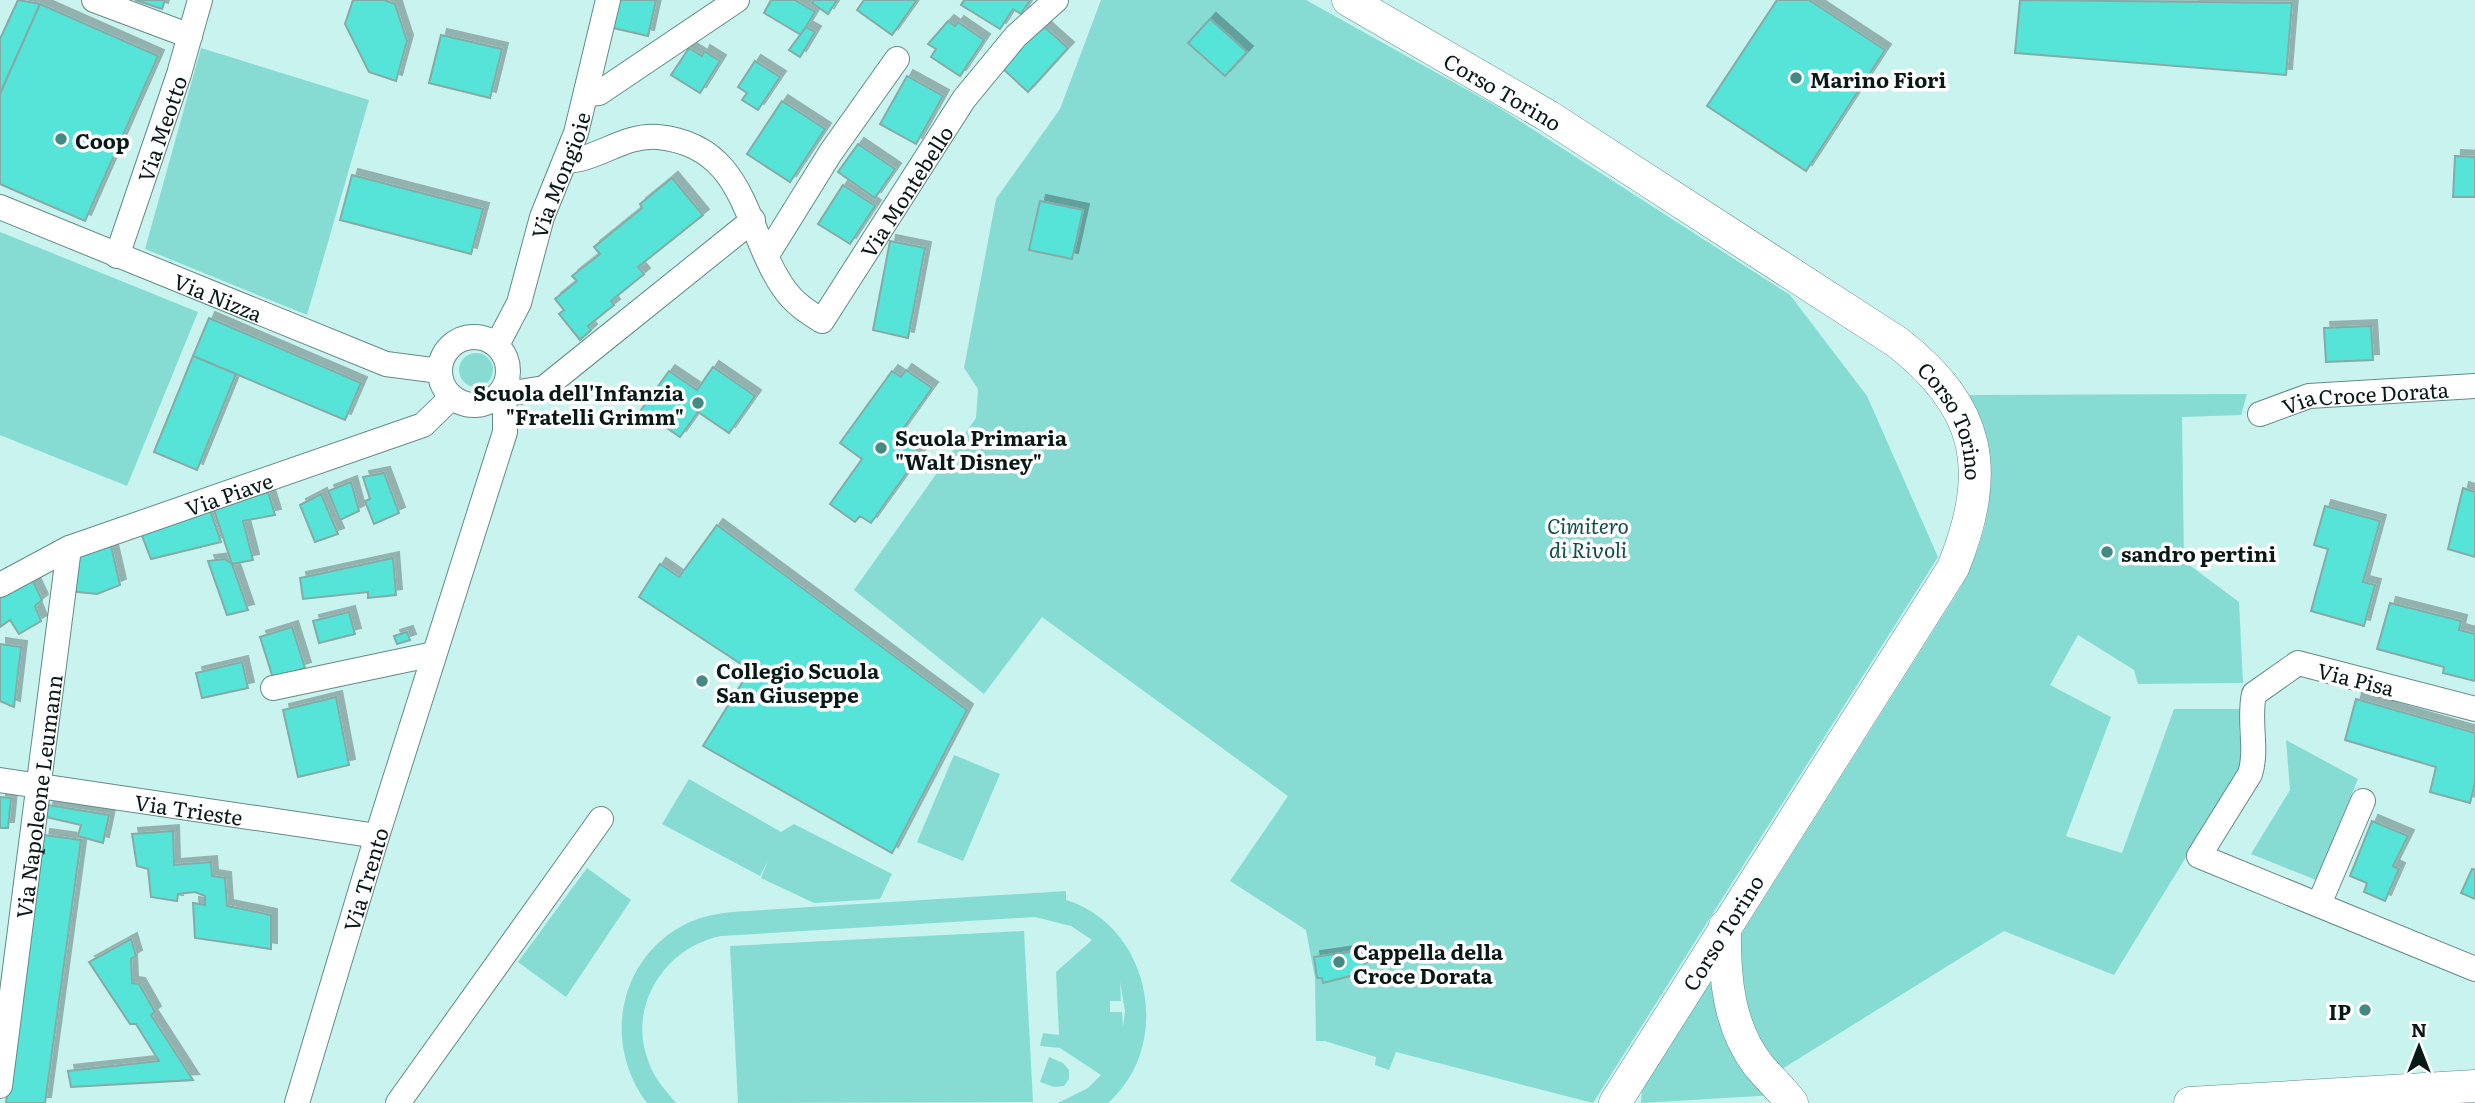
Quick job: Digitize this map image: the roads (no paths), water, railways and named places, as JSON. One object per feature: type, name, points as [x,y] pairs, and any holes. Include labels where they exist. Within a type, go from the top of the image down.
[{"type":"main road","name":"Corso Torino","points":[[1348,0],[1548,116],[1897,342],[1939,379],[1955,402],[1970,435],[1974,498],[1969,526],[1953,568],[1615,1103]]},
{"type":"main road","points":[[1725,926],[1724,959],[1734,1017],[1758,1065],[1792,1103]]},
{"type":"main road","points":[[2190,1103],[2475,1086]]},
{"type":"street","points":[[94,0],[190,36]]},
{"type":"street","name":"Via Meotto","points":[[117,256],[200,0]]},
{"type":"street","name":"Via Mongioie","points":[[497,345],[519,303],[542,217],[588,94],[608,0]]},
{"type":"street","points":[[588,94],[599,93],[737,0]]},
{"type":"street","name":"Via Montebello","points":[[565,161],[580,160],[613,145],[635,139],[657,137],[680,142],[701,151],[716,162],[736,187],[753,220],[766,255],[786,291],[800,307],[822,321],[964,99],[1016,36],[1056,0]]},
{"type":"street","points":[[766,255],[831,152],[897,59]]},
{"type":"street","name":"Via Nizza","points":[[0,207],[386,364],[440,371]]},
{"type":"street","points":[[501,392],[509,371],[508,361],[497,345],[476,337],[465,338],[447,351],[440,371],[445,389],[461,402],[480,405],[501,392],[544,388],[753,220]]},
{"type":"street","name":"Via Croce Dorata","points":[[2260,414],[2309,396],[2475,386]]},
{"type":"street","name":"Via Trento","points":[[297,1103],[377,836],[505,432],[505,408],[501,392]]},
{"type":"street","name":"Via Piave","points":[[0,585],[69,548],[423,425],[452,397]]},
{"type":"street","name":"Via Napoleone Leumann","points":[[0,1086],[69,548]]},
{"type":"street","points":[[273,688],[434,654]]},
{"type":"street","name":"Via Pisa","points":[[2319,904],[2199,856],[2250,774],[2253,764],[2250,725],[2254,694],[2298,663],[2475,709]]},
{"type":"street","name":"Via Trieste","points":[[0,780],[377,836]]},
{"type":"street","points":[[2363,801],[2319,904],[2475,969]]},
{"type":"street","points":[[398,1103],[601,819]]},
{"type":"place","name":"Marino Fiori","points":[[1796,78]]},
{"type":"place","name":"Coop","points":[[61,139]]},
{"type":"place","name":"Scuola dell'Infanzia \"Fratelli Grimm\"","points":[[698,403]]},
{"type":"place","name":"Scuola Primaria \"Walt Disney\"","points":[[881,448]]},
{"type":"place","name":"sandro pertini","points":[[2107,552]]},
{"type":"place","name":"Collegio Scuola San Giuseppe","points":[[702,681]]},
{"type":"place","name":"Cappella della Croce Dorata","points":[[1339,962]]},
{"type":"place","name":"IP","points":[[2365,1010]]},
{"type":"park label","name":"Cimitero di Rivoli","points":[[1588,536]]}]
